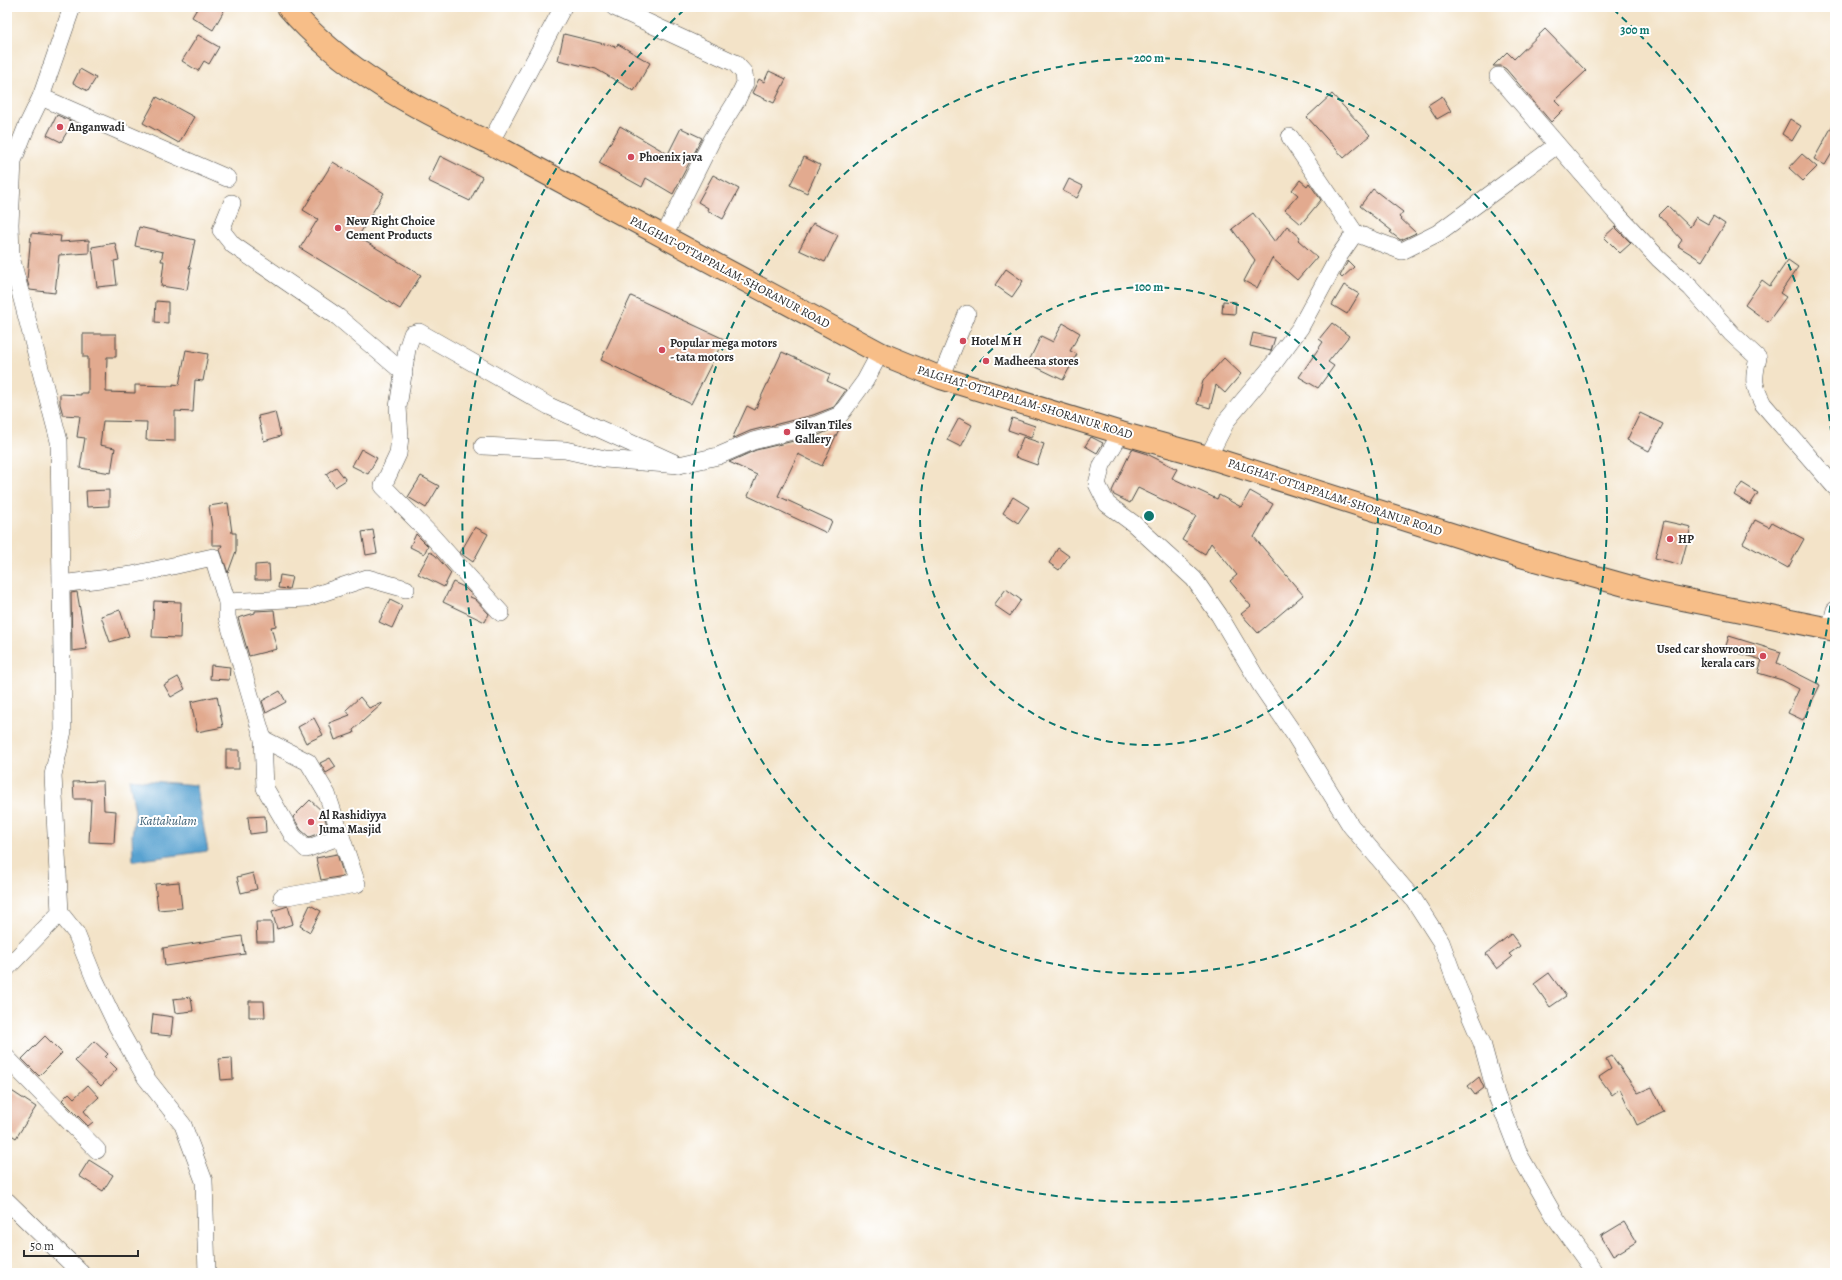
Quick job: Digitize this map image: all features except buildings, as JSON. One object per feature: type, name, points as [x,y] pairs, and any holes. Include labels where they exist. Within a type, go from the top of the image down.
[{"type":"main road","name":"PALGHAT-OTTAPPALAM-SHORANUR ROAD","points":[[288,7],[334,52],[374,82],[434,117],[490,143],[880,353],[941,378],[1121,433],[1208,457],[1517,555],[1653,593],[1833,623]]},
{"type":"street","points":[[72,7],[41,97],[10,161],[10,257],[59,441],[63,731],[53,775],[60,913],[76,933],[108,1006],[146,1078],[183,1125],[204,1181],[207,1273]]},
{"type":"street","points":[[614,7],[735,63],[744,73],[745,83],[737,100],[712,140],[664,236]]},
{"type":"street","points":[[490,143],[560,12]]},
{"type":"street","points":[[1498,76],[1616,213],[1659,259],[1691,288],[1732,334],[1758,358],[1755,374],[1755,389],[1763,404],[1835,487]]},
{"type":"street","points":[[41,97],[227,178]]},
{"type":"street","points":[[1290,137],[1355,233],[1402,251],[1438,233],[1558,145]]},
{"type":"street","points":[[232,203],[221,230],[233,245],[338,317],[404,373]]},
{"type":"street","points":[[1208,457],[1227,420],[1268,371],[1300,328],[1339,256],[1355,233]]},
{"type":"street","points":[[941,378],[967,314]]},
{"type":"street","points":[[501,613],[383,486],[398,454],[400,437],[398,407],[407,349],[412,334],[419,332],[549,406],[679,465]]},
{"type":"street","points":[[483,446],[565,450],[605,459],[679,465],[718,456],[753,441],[816,426],[840,415],[865,381],[880,353]]},
{"type":"street","points":[[1121,433],[1102,465],[1097,484],[1107,504],[1134,524],[1194,579],[1219,615],[1260,684],[1294,734],[1351,826],[1414,900],[1441,942],[1458,988],[1482,1043],[1496,1094],[1520,1156],[1555,1217],[1595,1273]]},
{"type":"street","points":[[61,584],[132,575],[213,557],[227,602],[227,617],[263,738],[265,788],[293,836],[306,849],[341,836]]},
{"type":"street","points":[[227,602],[307,598],[367,578],[406,590]]},
{"type":"street","points":[[263,738],[308,762],[327,794],[357,884],[282,897]]},
{"type":"street","points":[[7,968],[60,913]]},
{"type":"street","points":[[7,1058],[97,1150]]},
{"type":"street","points":[[7,1201],[81,1273]]},
{"type":"water","name":"Kattakulam","points":[[129,779],[196,785],[208,851],[133,861],[132,835],[135,812]]},
{"type":"place","name":"Anganwadi","points":[[60,127]]},
{"type":"place","name":"Phoenix java","points":[[631,157]]},
{"type":"place","name":"New Right Choice Cement Products","points":[[338,228]]},
{"type":"place","name":"Hotel M H","points":[[963,341]]},
{"type":"place","name":"Popular mega motors - tata motors","points":[[662,350]]},
{"type":"place","name":"Madheena stores","points":[[986,361]]},
{"type":"place","name":"Silvan Tiles Gallery","points":[[787,432]]},
{"type":"place","name":"HP","points":[[1670,539]]},
{"type":"place","name":"Used car showroom kerala cars","points":[[1763,656]]},
{"type":"place","name":"Al Rashidiyya Juma Masjid","points":[[311,822]]}]
